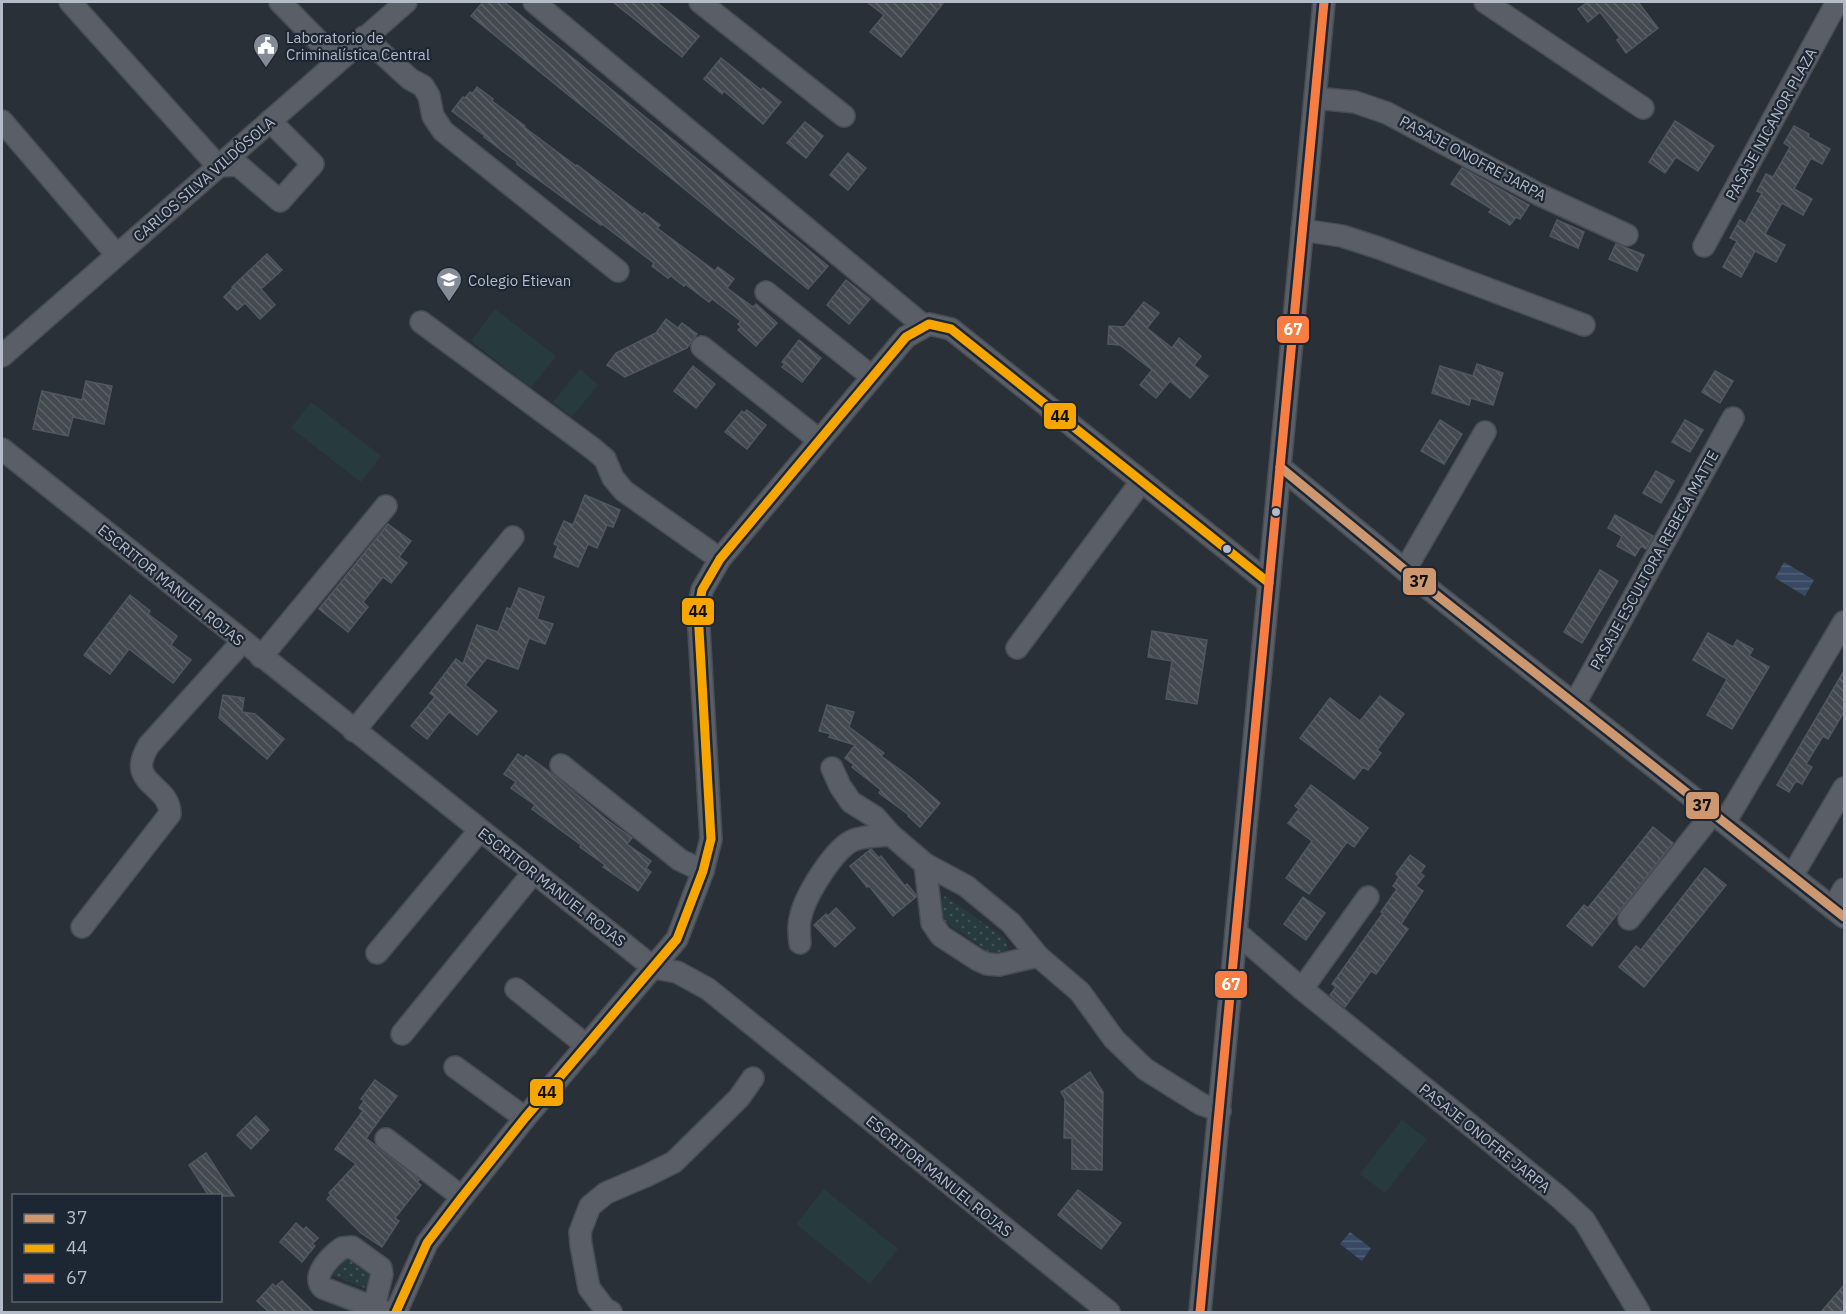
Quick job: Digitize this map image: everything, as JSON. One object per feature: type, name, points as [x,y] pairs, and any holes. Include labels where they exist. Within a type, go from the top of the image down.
[{"type":"street","points":[[70,2],[218,166],[238,165],[280,201],[313,164],[270,121]]},
{"type":"street","points":[[280,2],[338,61]]},
{"type":"street","points":[[534,2],[926,325]]},
{"type":"street","points":[[700,2],[844,116]]},
{"type":"street","points":[[1200,1312],[1324,2]]},
{"type":"street","points":[[1485,2],[1643,108]]},
{"type":"street","name":"PASAJE NICANOR PLAZA","points":[[1704,246],[1837,2]]},
{"type":"street","name":"CARLOS SILVA VILDÓSOLA","points":[[2,356],[338,61],[399,4]]},
{"type":"street","points":[[364,37],[410,79],[423,86],[429,96],[433,116],[443,131],[618,271]]},
{"type":"street","name":"PASAJE ONOFRE JARPA","points":[[1315,98],[1354,102],[1387,113],[1540,195],[1627,235]]},
{"type":"street","points":[[2,121],[117,255]]},
{"type":"street","points":[[1302,230],[1342,236],[1379,248],[1584,325]]},
{"type":"street","points":[[766,292],[871,376]]},
{"type":"street","points":[[421,322],[605,459],[613,478],[624,491],[720,559]]},
{"type":"street","points":[[396,1312],[427,1243],[525,1118],[677,939],[704,871],[712,828],[698,612],[702,590],[720,559],[906,337],[926,325],[939,325],[951,329],[1269,583]]},
{"type":"street","points":[[702,347],[819,440]]},
{"type":"street","name":"PASAJE ESCULTORA REBECA MATTE","points":[[1575,703],[1733,418]]},
{"type":"street","points":[[1405,570],[1485,432]]},
{"type":"street","name":"ESCRITOR MANUEL ROJAS","points":[[2,448],[242,642],[654,968],[677,972],[708,989],[1108,1312]]},
{"type":"street","points":[[1280,467],[1405,570],[1839,912],[1845,889]]},
{"type":"street","points":[[1017,648],[1141,482]]},
{"type":"street","points":[[261,657],[386,506]]},
{"type":"street","points":[[354,731],[513,537]]},
{"type":"street","points":[[1629,919],[1719,817],[1845,622]]},
{"type":"street","points":[[81,927],[170,814],[167,798],[146,780],[141,766],[142,756],[149,745],[242,642]]},
{"type":"street","points":[[561,765],[680,860],[704,871]]},
{"type":"street","points":[[832,768],[851,802],[875,817],[891,835],[925,864],[966,886],[1011,923],[1038,956],[1080,992],[1114,1039],[1145,1070],[1201,1104],[1220,1111]]},
{"type":"street","points":[[1792,876],[1845,788]]},
{"type":"street","points":[[851,802],[853,840]]},
{"type":"street","points":[[377,953],[480,830]]},
{"type":"street","points":[[800,942],[798,930],[807,899],[833,857],[853,840],[891,835]]},
{"type":"street","points":[[925,864],[932,923],[941,936],[987,964],[999,965],[1038,956]]},
{"type":"street","points":[[402,1034],[533,873]]},
{"type":"street","points":[[1302,989],[1368,897]]},
{"type":"street","name":"PASAJE ONOFRE JARPA","points":[[1236,932],[1302,989],[1550,1190],[1584,1221],[1639,1312]]},
{"type":"street","points":[[516,989],[588,1046]]},
{"type":"street","points":[[455,1067],[525,1118]]},
{"type":"street","points":[[611,1312],[605,1309],[589,1288],[580,1232],[590,1206],[606,1193],[674,1162],[739,1098],[753,1078]]},
{"type":"street","points":[[386,1139],[462,1197]]},
{"type":"green space","points":[[495,309],[556,356],[531,388],[471,341]]},
{"type":"green space","points":[[580,369],[598,385],[572,417],[553,402]]},
{"type":"green space","points":[[311,402],[381,456],[361,482],[291,428]]},
{"type":"green space","points":[[945,896],[1006,939],[1008,950],[992,954],[933,913]]},
{"type":"green space","points":[[1402,1120],[1427,1139],[1385,1193],[1360,1174]]},
{"type":"green space","points":[[824,1189],[898,1249],[870,1284],[796,1224]]},
{"type":"green space","points":[[347,1258],[373,1275],[367,1289],[332,1275]]},
{"type":"water","points":[[1784,562],[1814,580],[1805,596],[1775,578]]},
{"type":"water","points":[[1350,1232],[1371,1248],[1362,1261],[1340,1244]]},
{"type":"building","points":[[483,2],[504,2],[828,266],[808,289],[471,16]]},
{"type":"building","points":[[613,2],[656,2],[699,36],[682,57]]},
{"type":"building","points":[[867,2],[944,2],[901,57],[870,32],[884,15]]},
{"type":"building","points":[[1588,2],[1638,2],[1658,28],[1626,53],[1617,40],[1620,38],[1600,12],[1588,22],[1578,9]]},
{"type":"building","points":[[721,58],[761,90],[763,88],[781,102],[763,124],[724,91],[722,94],[704,79]]},
{"type":"building","points":[[477,87],[524,127],[643,215],[644,213],[660,225],[657,228],[715,271],[718,267],[734,279],[727,288],[753,307],[756,304],[777,323],[756,346],[738,330],[741,327],[738,324],[741,321],[712,299],[709,302],[685,284],[684,286],[671,276],[668,278],[652,266],[654,263],[517,164],[452,111],[463,97],[465,98],[470,92],[473,93]]},
{"type":"building","points":[[1675,121],[1714,146],[1698,171],[1676,157],[1665,173],[1649,162]]},
{"type":"building","points":[[805,122],[823,136],[806,158],[787,143]]},
{"type":"building","points":[[1794,126],[1830,149],[1822,164],[1811,158],[1794,189],[1812,199],[1803,215],[1782,203],[1765,234],[1785,245],[1776,262],[1755,251],[1741,277],[1723,267],[1737,241],[1730,238],[1740,220],[1745,224],[1762,193],[1757,191],[1766,174],[1773,177],[1790,147],[1784,143]]},
{"type":"building","points":[[848,153],[866,168],[848,190],[830,175]]},
{"type":"building","points":[[1462,168],[1529,205],[1520,219],[1516,217],[1510,225],[1489,212],[1492,209],[1451,184]]},
{"type":"building","points":[[1557,220],[1584,232],[1578,248],[1550,236]]},
{"type":"building","points":[[1616,244],[1644,255],[1637,271],[1609,259]]},
{"type":"building","points":[[267,254],[282,270],[261,289],[275,305],[260,319],[245,303],[237,310],[224,297]]},
{"type":"building","points":[[846,280],[870,299],[849,324],[827,305]]},
{"type":"building","points":[[1144,302],[1159,313],[1147,328],[1172,348],[1179,338],[1201,356],[1194,365],[1208,376],[1190,398],[1170,381],[1156,398],[1140,385],[1152,370],[1120,345],[1108,344],[1109,326],[1124,327]]},
{"type":"building","points":[[666,319],[678,328],[682,323],[697,334],[687,348],[625,377],[607,365],[616,353],[656,333]]},
{"type":"building","points":[[799,340],[821,358],[802,382],[782,367],[785,364],[782,362]]},
{"type":"building","points":[[1477,364],[1503,373],[1493,405],[1471,398],[1469,405],[1432,393],[1440,366],[1473,376]]},
{"type":"building","points":[[693,366],[715,384],[696,408],[674,391]]},
{"type":"building","points":[[1715,371],[1733,381],[1720,403],[1702,392]]},
{"type":"building","points":[[86,381],[112,386],[104,424],[73,417],[68,436],[33,429],[42,391],[82,400]]},
{"type":"building","points":[[747,410],[766,425],[747,449],[725,432],[742,411],[744,413]]},
{"type":"building","points":[[1440,420],[1462,434],[1444,464],[1421,451]]},
{"type":"building","points":[[1685,420],[1703,430],[1690,452],[1672,442]]},
{"type":"building","points":[[1656,471],[1674,481],[1661,503],[1643,493]]},
{"type":"building","points":[[585,495],[620,510],[613,527],[607,525],[597,548],[588,544],[578,567],[554,557],[558,546],[554,544],[564,521],[573,525]]},
{"type":"building","points":[[1615,515],[1653,536],[1646,549],[1641,546],[1635,556],[1617,546],[1622,536],[1608,528]]},
{"type":"building","points":[[388,524],[411,541],[399,557],[407,563],[391,583],[383,577],[363,602],[368,607],[348,632],[319,609]]},
{"type":"building","points":[[1600,570],[1618,581],[1582,643],[1564,632]]},
{"type":"building","points":[[519,588],[544,597],[537,619],[553,624],[545,644],[529,638],[518,669],[487,658],[465,685],[497,711],[477,735],[449,712],[427,739],[411,726],[435,697],[430,693],[456,659],[463,664],[477,625],[498,632],[507,608],[511,609]]},
{"type":"building","points":[[130,595],[150,611],[148,614],[177,636],[171,645],[191,660],[173,683],[129,649],[110,674],[84,655]]},
{"type":"building","points":[[1152,631],[1207,640],[1197,704],[1166,699],[1172,661],[1148,657]]},
{"type":"building","points":[[1708,633],[1733,647],[1737,640],[1753,649],[1749,656],[1769,667],[1732,729],[1707,715],[1727,679],[1693,660]]},
{"type":"building","points":[[1845,669],[1845,710],[1828,739],[1823,736],[1806,764],[1812,767],[1802,784],[1796,781],[1789,792],[1777,785]]},
{"type":"building","points":[[223,695],[244,698],[242,712],[255,714],[284,739],[267,759],[219,718]]},
{"type":"building","points":[[1380,696],[1404,714],[1377,750],[1381,753],[1368,770],[1363,767],[1354,779],[1300,738],[1330,698],[1360,721]]},
{"type":"building","points":[[827,705],[854,712],[849,727],[884,753],[881,756],[940,803],[920,827],[909,815],[879,793],[881,790],[852,767],[854,765],[845,758],[855,745],[829,737],[831,734],[819,731]]},
{"type":"building","points":[[518,754],[524,758],[526,755],[551,773],[632,838],[627,844],[651,861],[646,868],[651,872],[638,891],[603,867],[605,865],[532,809],[535,805],[511,788],[516,782],[504,774]]},
{"type":"building","points":[[1311,785],[1368,828],[1354,847],[1347,842],[1309,894],[1286,878],[1312,841],[1288,823],[1299,809],[1295,806]]},
{"type":"building","points":[[1653,827],[1673,843],[1592,946],[1567,926],[1584,905],[1588,908]]},
{"type":"building","points":[[871,849],[879,858],[881,856],[905,886],[907,884],[916,895],[893,916],[850,866]]},
{"type":"building","points":[[1410,855],[1425,866],[1420,873],[1424,876],[1416,886],[1423,891],[1401,924],[1408,929],[1376,974],[1371,971],[1345,1007],[1330,995],[1336,987],[1332,984],[1383,913],[1381,912],[1397,889],[1393,886],[1399,877],[1396,874]]},
{"type":"building","points":[[1705,868],[1726,885],[1644,987],[1619,967],[1636,946],[1641,950]]},
{"type":"building","points":[[1303,897],[1325,913],[1306,940],[1284,924]]},
{"type":"building","points":[[836,908],[855,928],[835,947],[814,925]]},
{"type":"building","points":[[1090,1072],[1103,1092],[1102,1170],[1072,1169],[1072,1138],[1064,1138],[1065,1099],[1061,1092]]},
{"type":"building","points":[[375,1080],[397,1096],[366,1138],[419,1180],[417,1182],[421,1185],[395,1218],[399,1221],[382,1247],[361,1233],[327,1199],[331,1195],[329,1193],[356,1164],[335,1149],[363,1111],[359,1108],[364,1101],[361,1099]]},
{"type":"building","points":[[256,1116],[269,1130],[251,1149],[237,1135]]},
{"type":"building","points":[[206,1153],[234,1196],[208,1194],[189,1165]]},
{"type":"building","points":[[1078,1190],[1121,1223],[1101,1249],[1058,1215]]},
{"type":"building","points":[[296,1223],[304,1230],[306,1227],[318,1238],[312,1244],[315,1246],[302,1262],[280,1242]]},
{"type":"building","points":[[282,1281],[314,1312],[269,1312],[257,1301],[273,1284],[275,1287]]},
{"type":"building","points":[[1845,1284],[1845,1312],[1821,1312]]},
{"type":"transit line","name":"67","points":[[1200,1312],[1324,2]]},
{"type":"transit line","name":"44","points":[[396,1312],[427,1243],[525,1118],[677,939],[703,871],[711,839],[698,612],[702,590],[720,559],[906,337],[929,324],[951,329],[1269,583]]},
{"type":"transit line","name":"37","points":[[1280,467],[1405,570],[1844,917]]},
{"type":"place","name":"Laboratorio de Criminalística Central","points":[[266,69]]},
{"type":"place","name":"Colegio Etievan","points":[[449,303]]}]
